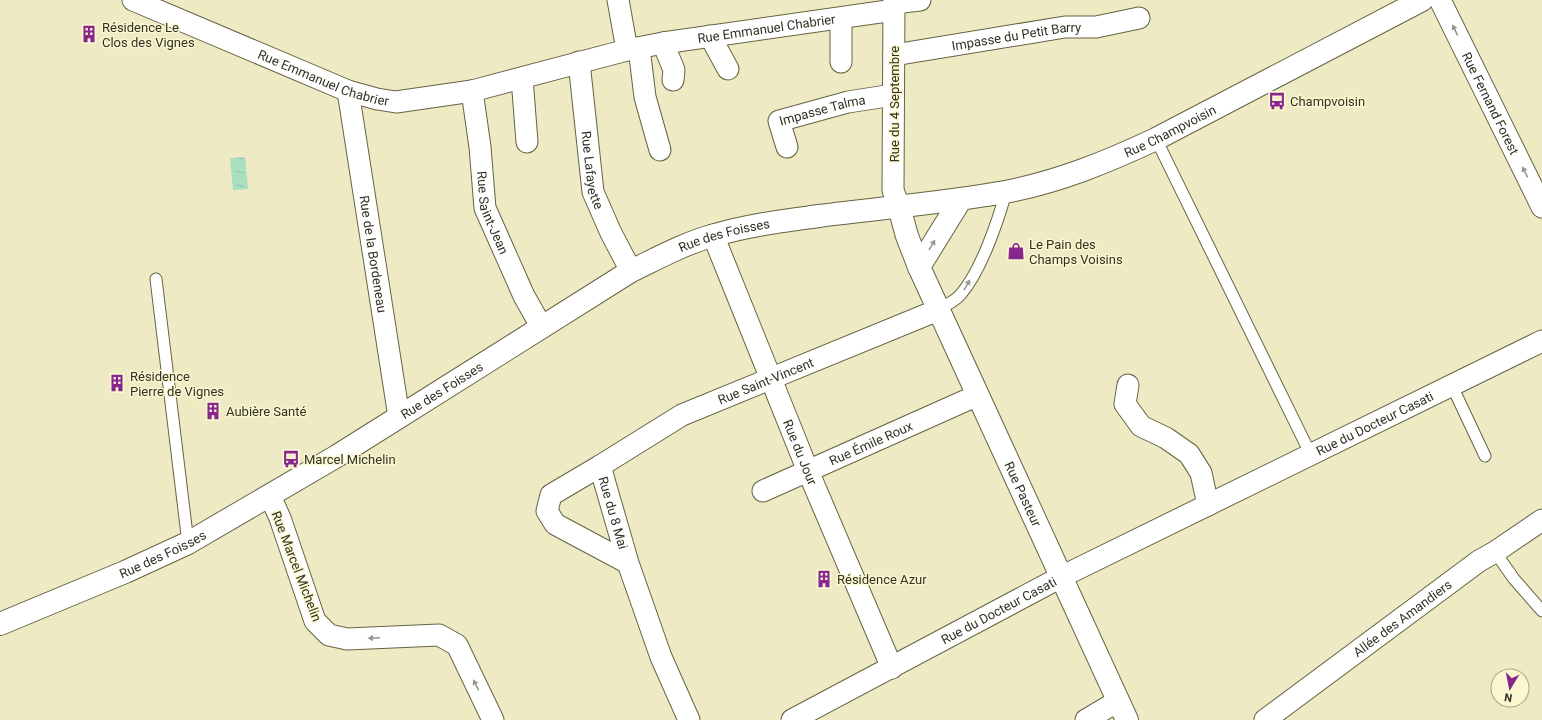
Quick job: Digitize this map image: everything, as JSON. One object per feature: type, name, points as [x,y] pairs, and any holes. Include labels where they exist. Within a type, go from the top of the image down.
[{"type":"main road","name":"Rue Champvoisin","points":[[899,206],[1006,192],[1065,178],[1112,160],[1156,140],[1422,0]]},
{"type":"main road","points":[[919,267],[961,199]]},
{"type":"main road","name":"Rue des Foisses","points":[[0,624],[125,572],[188,543],[270,496],[399,417],[541,326],[631,271],[672,251],[713,235],[758,224],[899,206]]},
{"type":"main road","name":"Rue Pasteur","points":[[899,206],[907,236],[919,267],[1122,711]]},
{"type":"street","name":"Rue Emmanuel Chabrier","points":[[133,0],[348,91],[377,99],[396,102],[472,90],[579,62],[663,43],[841,18],[894,4],[920,0]]},
{"type":"street","points":[[618,0],[633,49],[660,150]]},
{"type":"street","name":"Rue Fernand Forest","points":[[1440,0],[1542,207]]},
{"type":"street","name":"Rue du 4 Septembre","points":[[894,4],[894,190],[899,206]]},
{"type":"street","points":[[841,18],[841,62]]},
{"type":"street","name":"Impasse du Petit Barry","points":[[894,55],[1065,27],[1096,27],[1139,18]]},
{"type":"street","points":[[710,36],[728,69]]},
{"type":"street","points":[[663,43],[674,70],[673,80]]},
{"type":"street","name":"Rue Lafayette","points":[[579,62],[593,192],[611,233],[631,271]]},
{"type":"street","points":[[522,78],[527,142]]},
{"type":"street","name":"Rue Saint-Jean","points":[[472,90],[480,146],[485,208],[524,296],[541,326]]},
{"type":"street","name":"Rue de la Bordeneau","points":[[348,91],[399,417]]},
{"type":"street","name":"Impasse Talma","points":[[787,147],[779,121],[848,102],[893,95]]},
{"type":"street","name":"Rue du Jour","points":[[713,235],[808,471],[892,668]]},
{"type":"street","name":"Rue Saint-Vincent","points":[[600,466],[682,415],[938,310]]},
{"type":"street","name":"Rue du Docteur Casati","points":[[792,720],[1060,577],[1542,342]]},
{"type":"street","points":[[1128,385],[1125,404],[1141,426],[1166,438],[1189,454],[1201,473],[1208,506]]},
{"type":"street","name":"Rue Émile Roux","points":[[763,491],[978,395]]},
{"type":"street","name":"Rue du 8 Mai","points":[[628,563],[555,524],[546,512],[551,495],[600,466],[628,563],[661,657],[689,720]]},
{"type":"street","name":"Rue Marcel Michelin","points":[[270,496],[280,518],[315,621],[329,635],[347,639],[438,635],[457,645],[493,720]]},
{"type":"street","name":"Allée des Amandiers","points":[[1265,720],[1479,561],[1542,520]]},
{"type":"street","points":[[1086,720],[1122,711]]},
{"type":"lane","points":[[1156,140],[1311,455]]},
{"type":"lane","points":[[938,310],[961,295],[977,268],[997,225],[1006,192]]},
{"type":"lane","points":[[156,278],[188,543]]},
{"type":"lane","points":[[1452,386],[1485,456]]},
{"type":"lane","points":[[1495,552],[1514,579],[1542,611]]},
{"type":"water","points":[[245,157],[248,189],[233,190],[230,158]]},
{"type":"place","name":"Résidence Le Clos des Vignes","points":[[89,34]]},
{"type":"place","name":"Champvoisin","points":[[1277,101]]},
{"type":"place","name":"Le Pain des Champs Voisins","points":[[1016,251]]},
{"type":"place","name":"Résidence Pierre de Vignes","points":[[117,383]]},
{"type":"place","name":"Aubière Santé","points":[[213,411]]},
{"type":"place","name":"Marcel Michelin","points":[[291,459]]},
{"type":"place","name":"Résidence Azur","points":[[824,579]]}]
